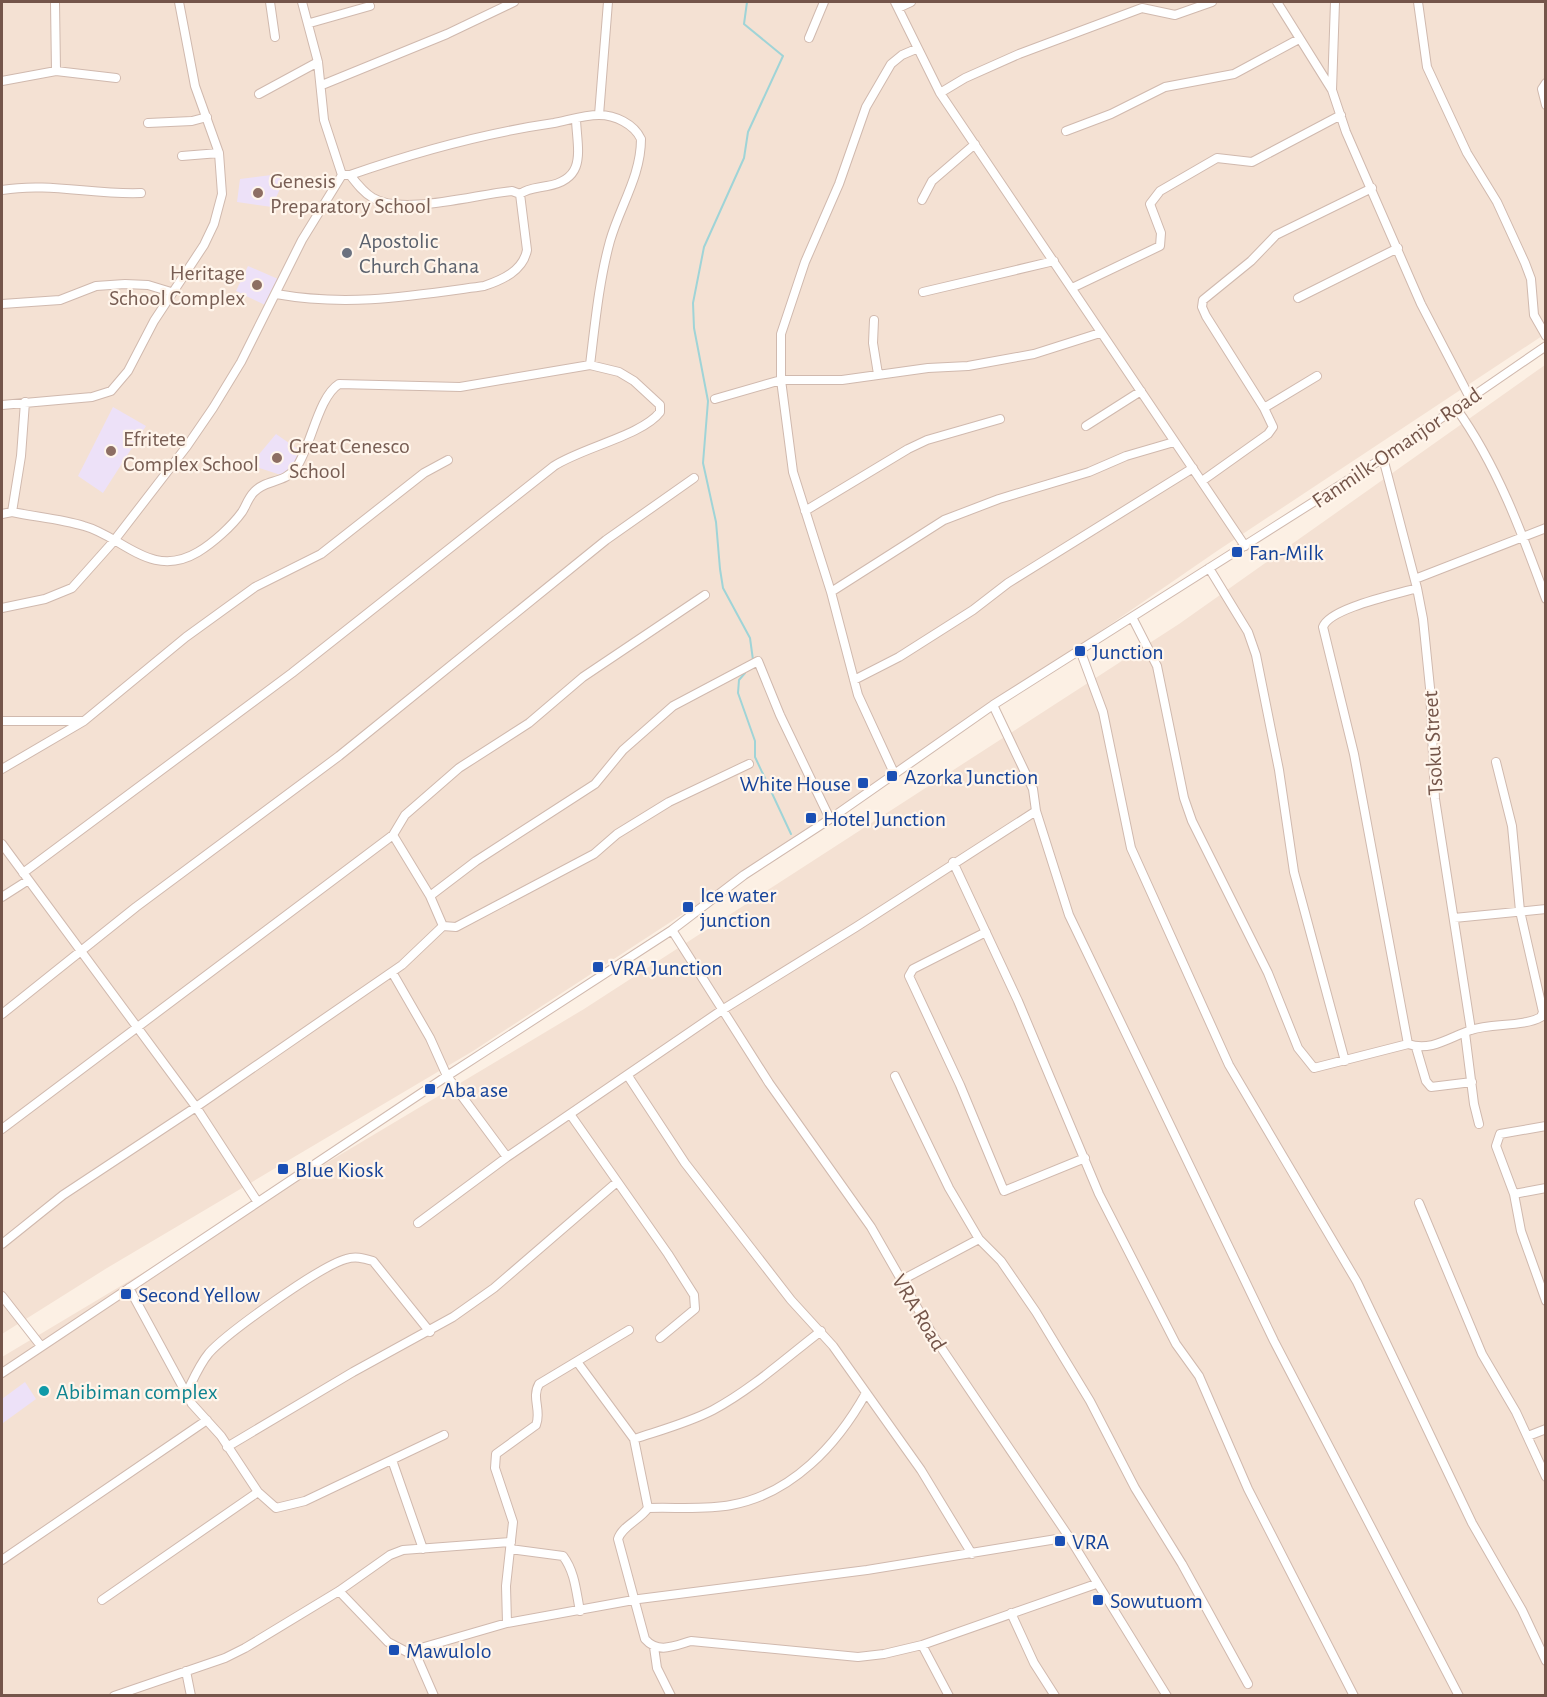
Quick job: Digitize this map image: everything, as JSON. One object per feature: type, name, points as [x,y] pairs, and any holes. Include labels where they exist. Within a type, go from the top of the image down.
[{"type":"street","points":[[55,2],[56,70]]},
{"type":"street","points":[[2,405],[92,397],[111,391],[128,371],[171,292],[204,245],[220,208],[222,177],[219,153],[195,86],[179,2]]},
{"type":"street","points":[[270,2],[275,37]]},
{"type":"street","points":[[302,2],[310,23],[318,62],[324,120],[346,175],[374,199],[390,204],[422,205],[512,191],[520,194]]},
{"type":"street","points":[[322,85],[447,34],[514,2]]},
{"type":"street","points":[[599,115],[608,2]]},
{"type":"street","points":[[809,38],[824,2]]},
{"type":"street","points":[[910,2],[896,5],[940,93],[1245,546]]},
{"type":"street","points":[[940,93],[965,78],[1019,54],[1145,4],[1175,15],[1212,2]]},
{"type":"street","points":[[1276,2],[1332,90],[1421,304],[1470,398]]},
{"type":"street","points":[[1332,90],[1335,2]]},
{"type":"street","points":[[1418,2],[1427,67],[1467,153],[1497,202],[1524,263],[1531,279],[1534,315],[1545,336]]},
{"type":"street","points":[[310,23],[370,6]]},
{"type":"street","points":[[1066,131],[1111,114],[1165,87],[1234,74],[1299,39]]},
{"type":"street","points":[[894,773],[866,717],[831,592],[793,472],[781,380],[781,334],[805,262],[839,184],[866,107],[891,64],[902,55],[916,49]]},
{"type":"street","points":[[260,94],[318,62]]},
{"type":"street","points":[[2,81],[56,70],[116,78]]},
{"type":"street","points":[[1545,83],[1542,89],[1545,105]]},
{"type":"street","points":[[2,608],[45,599],[72,588],[113,542],[187,446],[213,408],[241,362],[302,240],[346,175],[412,154],[484,136],[599,115],[609,116],[632,128],[640,139],[641,149],[637,171],[617,221],[606,259],[590,365]]},
{"type":"street","points":[[1072,288],[1160,246],[1161,233],[1150,204],[1153,197],[1160,191],[1217,158],[1252,162],[1341,115]]},
{"type":"street","points":[[147,123],[192,121],[207,117]]},
{"type":"street","points":[[520,194],[525,190],[558,183],[571,176],[579,157],[576,119]]},
{"type":"street","points":[[922,200],[932,181],[975,144]]},
{"type":"street","points":[[182,156],[219,153]]},
{"type":"street","points":[[2,190],[49,186],[110,193],[141,193]]},
{"type":"street","points":[[1202,481],[1271,431],[1272,423],[1206,316],[1202,307],[1203,300],[1251,261],[1276,235],[1372,188]]},
{"type":"street","points":[[276,294],[348,302],[484,286],[501,280],[522,265],[527,250],[520,194]]},
{"type":"street","points":[[1298,298],[1398,248]]},
{"type":"street","points":[[923,292],[1053,261]]},
{"type":"street","points":[[2,304],[60,300],[96,286],[148,285],[171,292]]},
{"type":"street","points":[[874,320],[873,343],[878,374]]},
{"type":"street","points":[[715,399],[781,380],[842,380],[878,374],[968,366],[1034,354],[1101,333]]},
{"type":"street","name":"Fanmilk-Omanjor Road","points":[[2,1373],[257,1201],[672,930],[744,875],[830,819],[993,705],[1383,458],[1545,346]]},
{"type":"street","points":[[2,514],[12,512],[84,526],[133,552],[162,560],[182,559],[199,552],[242,512],[255,490],[289,477],[304,453],[329,394],[339,384],[460,387],[590,365],[618,372],[634,381],[660,405],[660,412],[656,418],[623,435],[584,449],[554,466],[292,673],[2,897]]},
{"type":"street","points":[[1264,408],[1317,376]]},
{"type":"street","points":[[1086,426],[1141,391]]},
{"type":"street","points":[[12,512],[21,456],[25,402]]},
{"type":"street","points":[[1456,408],[1484,450],[1523,537],[1545,599]]},
{"type":"street","points":[[805,511],[908,449],[937,437],[1000,419]]},
{"type":"street","points":[[831,592],[935,525],[953,516],[1174,442]]},
{"type":"street","name":"Tsoku Street","points":[[1383,458],[1416,584],[1430,688],[1435,799],[1454,918],[1479,1125]]},
{"type":"street","points":[[2,769],[84,721],[186,637],[229,606],[280,572],[321,554],[401,490],[424,473],[448,460]]},
{"type":"street","points":[[854,680],[899,657],[974,610],[1008,583],[1193,468]]},
{"type":"street","points":[[2,1014],[82,950],[330,763],[606,540],[694,478]]},
{"type":"street","points":[[1472,1082],[1431,1087],[1426,1081],[1412,1045],[1354,754],[1323,627],[1331,618],[1353,607],[1416,584],[1545,528]]},
{"type":"street","points":[[1209,568],[1248,632],[1256,655],[1279,770],[1296,882],[1345,1061]]},
{"type":"street","points":[[2,1129],[393,835],[405,815],[459,768],[530,723],[583,677],[705,595]]},
{"type":"street","points":[[1132,617],[1157,666],[1184,798],[1192,821],[1268,973],[1298,1048],[1314,1068],[1412,1045],[1443,1042],[1468,1031],[1535,1020],[1543,1012],[1520,911],[1512,826],[1496,762]]},
{"type":"street","points":[[1080,650],[1103,712],[1131,848],[1224,1055],[1357,1282],[1472,1523],[1522,1610],[1545,1661]]},
{"type":"street","points":[[430,896],[476,861],[595,784],[623,750],[679,702],[715,686],[758,661],[780,715],[830,819]]},
{"type":"street","points":[[993,705],[1033,789],[1036,811],[1069,915],[1274,1341],[1460,1695]]},
{"type":"street","points":[[2,721],[84,721]]},
{"type":"street","points":[[393,835],[430,896],[443,926],[449,928],[462,924],[537,886],[594,854],[617,834],[669,802],[749,764]]},
{"type":"street","points":[[418,1223],[507,1157],[722,1010],[1036,811]]},
{"type":"street","points":[[2,844],[139,1027],[196,1107],[257,1201]]},
{"type":"street","points":[[954,862],[1099,1194],[1176,1344],[1200,1376],[1248,1489],[1354,1695]]},
{"type":"street","points":[[1454,918],[1545,909]]},
{"type":"street","points":[[2,1244],[72,1189],[392,972],[443,926]]},
{"type":"street","name":"VRA Road","points":[[672,930],[770,1083],[839,1179],[970,1392],[1069,1537],[1096,1584],[1167,1695]]},
{"type":"street","points":[[986,932],[913,969],[909,976],[915,995],[960,1084],[1004,1191],[1085,1158]]},
{"type":"street","points":[[392,972],[430,1038],[447,1076],[507,1157]]},
{"type":"street","points":[[628,1076],[685,1163],[791,1300],[821,1331],[866,1393],[921,1470],[972,1554]]},
{"type":"street","points":[[895,1076],[949,1188],[979,1239],[1001,1262],[1069,1366],[1135,1488],[1182,1564],[1248,1684]]},
{"type":"street","points":[[570,1114],[694,1295],[695,1309],[660,1338]]},
{"type":"street","points":[[1545,1126],[1500,1134],[1496,1146],[1514,1194],[1516,1214],[1542,1286],[1545,1301]]},
{"type":"street","points":[[227,1447],[353,1372],[430,1332],[494,1288],[617,1182]]},
{"type":"street","points":[[1514,1194],[1545,1188]]},
{"type":"street","points":[[1419,1203],[1482,1354],[1528,1436],[1545,1477]]},
{"type":"street","points":[[900,1281],[979,1239]]},
{"type":"street","points":[[186,1394],[203,1361],[221,1342],[302,1283],[347,1258],[361,1257],[373,1261],[430,1332]]},
{"type":"street","points":[[129,1288],[175,1368],[186,1394],[258,1492],[268,1504],[276,1508],[284,1508],[444,1435]]},
{"type":"street","points":[[2,1296],[41,1346]]},
{"type":"street","points":[[507,1623],[506,1586],[513,1522],[494,1460],[501,1449],[536,1425],[538,1419],[535,1396],[539,1384],[578,1363],[629,1330]]},
{"type":"street","points":[[634,1439],[693,1419],[714,1409],[758,1381],[821,1331]]},
{"type":"street","points":[[578,1363],[634,1439],[648,1508],[643,1515],[620,1532],[618,1539],[645,1639],[654,1647],[664,1649],[691,1641],[858,1657],[884,1654],[922,1645],[1096,1584]]},
{"type":"street","points":[[648,1508],[729,1505],[755,1500],[776,1490],[824,1453],[851,1420],[866,1393]]},
{"type":"street","points":[[2,1560],[207,1420]]},
{"type":"street","points":[[1528,1436],[1545,1429]]},
{"type":"street","points":[[392,1460],[423,1549]]},
{"type":"street","points":[[102,1600],[258,1492]]},
{"type":"street","points":[[339,1591],[388,1642],[403,1652],[507,1623],[635,1600],[972,1554],[1069,1537]]},
{"type":"street","points":[[114,1695],[225,1658],[246,1648],[339,1591],[390,1555],[423,1549],[511,1545],[553,1552],[563,1556],[570,1564],[580,1611]]},
{"type":"street","points":[[1011,1613],[1040,1674],[1055,1695]]},
{"type":"street","points":[[922,1645],[949,1695]]},
{"type":"street","points":[[654,1647],[657,1668],[671,1695]]},
{"type":"street","points":[[414,1650],[434,1695]]},
{"type":"street","points":[[186,1671],[192,1695]]},
{"type":"shaded area","points":[[2,2],[1545,2],[1545,334],[1217,551],[804,835],[473,1051],[107,1268],[2,1334]]},
{"type":"shaded area","name":"Genesis Preparatory School","points":[[279,174],[282,184],[272,207],[237,202],[240,179]]},
{"type":"shaded area","name":"Heritage School Complex","points":[[248,266],[278,279],[265,305],[236,291]]},
{"type":"shaded area","points":[[1545,365],[1545,1695],[2,1695],[2,1357],[584,1009],[1179,624]]},
{"type":"shaded area","name":"Efritete Complex School","points":[[113,407],[146,426],[103,493],[78,476]]},
{"type":"shaded area","name":"Great Cenesco School","points":[[276,434],[302,452],[287,477],[250,465]]},
{"type":"shaded area","points":[[25,1382],[36,1399],[3,1423],[2,1399]]},
{"type":"waterway","points":[[747,2],[744,24],[783,56],[748,132],[744,158],[704,247],[693,303],[694,328],[708,401],[703,463],[716,522],[723,588],[750,638],[753,660]]},
{"type":"waterway","points":[[745,673],[739,680],[738,693],[755,741],[755,757],[791,834]]},
{"type":"place","name":"Genesis Preparatory School","points":[[258,193]]},
{"type":"place","name":"Apostolic Church Ghana","points":[[347,253]]},
{"type":"place","name":"Heritage School Complex","points":[[257,285]]},
{"type":"place","name":"Efritete Complex School","points":[[111,451]]},
{"type":"place","name":"Great Cenesco School","points":[[277,458]]},
{"type":"place","name":"Fan-Milk","points":[[1237,552]]},
{"type":"place","name":"Junction","points":[[1080,651]]},
{"type":"place","name":"Azorka Junction","points":[[892,776]]},
{"type":"place","name":"White House","points":[[863,783]]},
{"type":"place","name":"Hotel Junction","points":[[811,818]]},
{"type":"place","name":"Ice water junction","points":[[688,907]]},
{"type":"place","name":"VRA Junction","points":[[598,967]]},
{"type":"place","name":"Aba ase","points":[[430,1089]]},
{"type":"place","name":"Blue Kiosk","points":[[283,1169]]},
{"type":"place","name":"Second Yellow","points":[[126,1294]]},
{"type":"place","name":"Abibiman complex","points":[[44,1391]]},
{"type":"place","name":"VRA","points":[[1060,1541]]},
{"type":"place","name":"Sowutuom","points":[[1098,1600]]},
{"type":"place","name":"Mawulolo","points":[[394,1650]]}]
